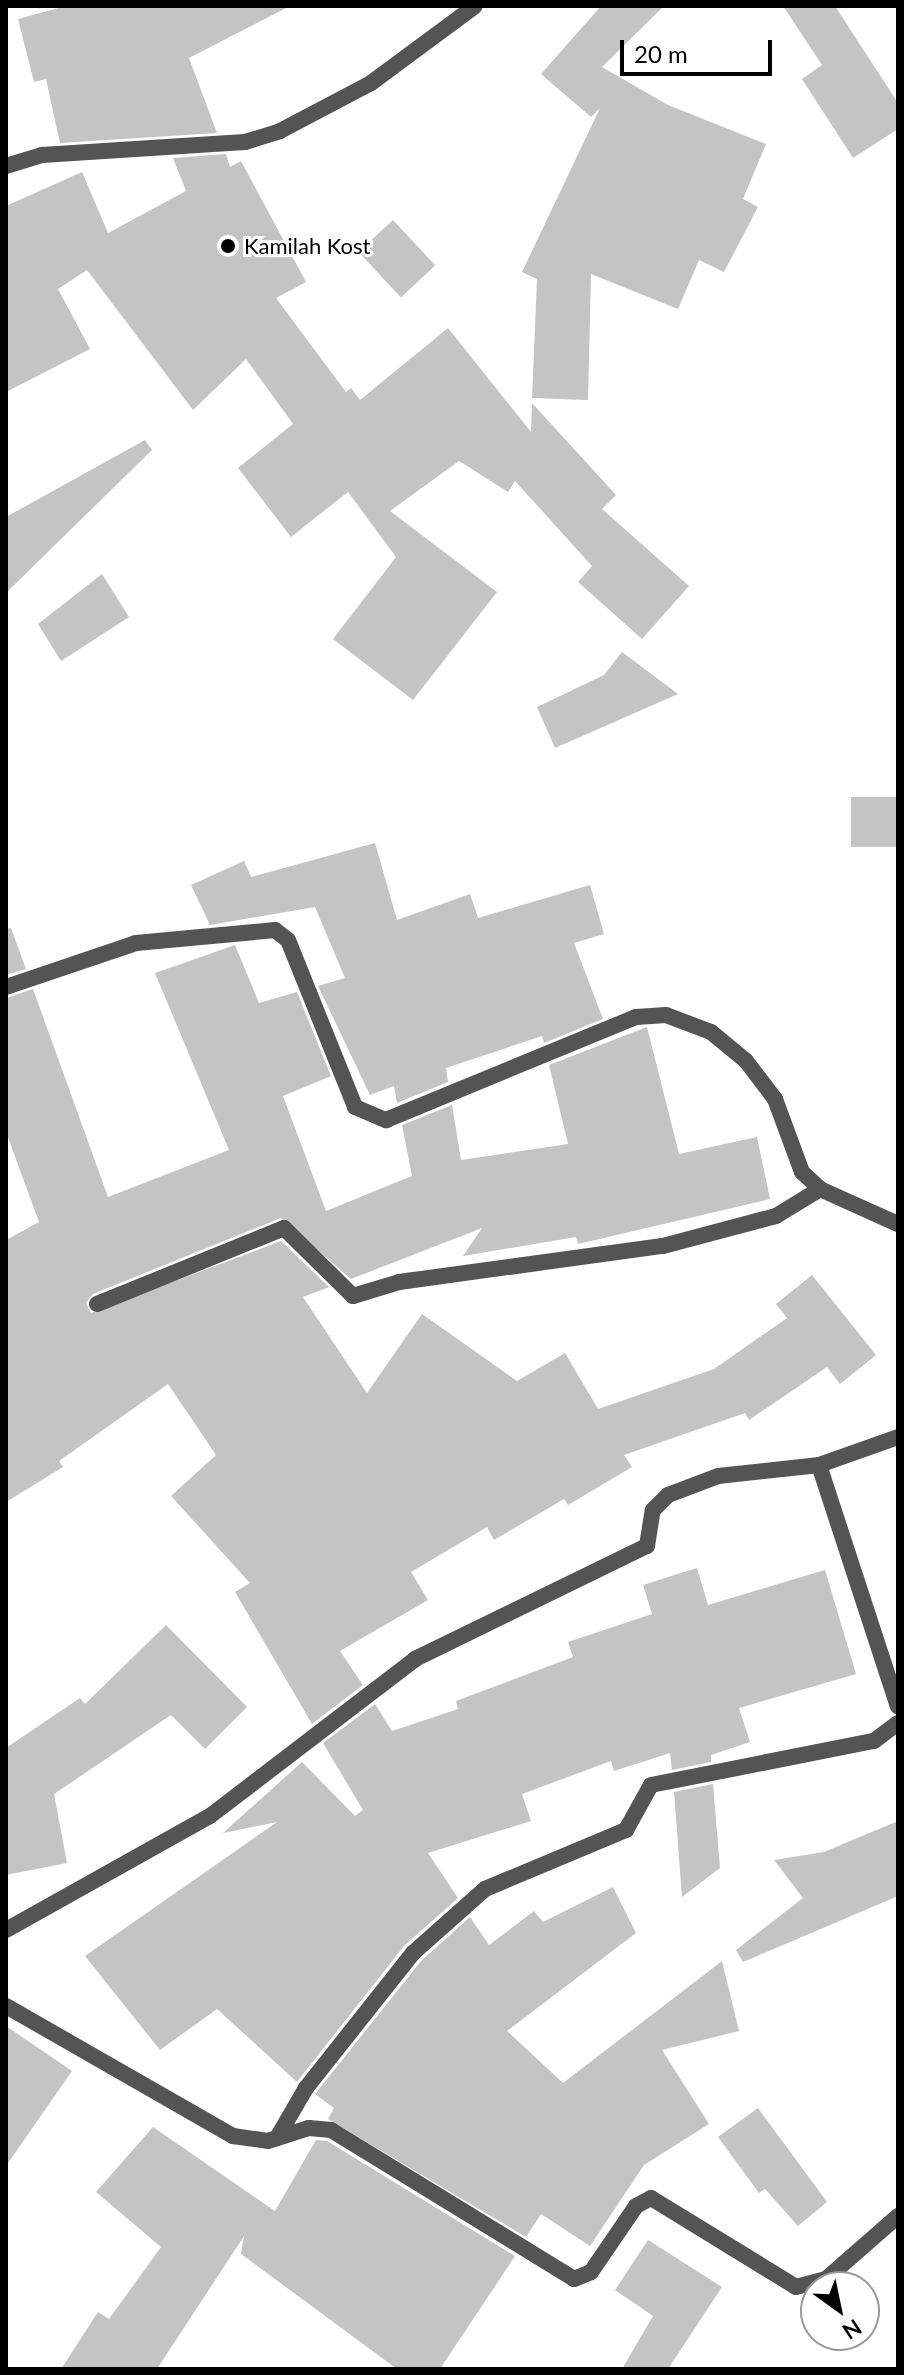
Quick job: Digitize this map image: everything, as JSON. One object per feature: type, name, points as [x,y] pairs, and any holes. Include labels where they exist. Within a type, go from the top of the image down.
[{"type":"street","points":[[6,166],[42,155],[245,142],[280,131],[371,83],[475,6]]},
{"type":"street","points":[[6,987],[136,943],[275,930],[288,940],[355,1107],[386,1120],[636,1017],[666,1015],[711,1032],[746,1061],[775,1099],[802,1172],[820,1189],[898,1224]]},
{"type":"street","points":[[97,1304],[284,1228],[353,1296],[399,1282],[663,1246],[776,1216],[820,1189]]},
{"type":"street","points":[[6,1930],[210,1816],[415,1659],[647,1546],[653,1510],[668,1495],[718,1476],[819,1465],[898,1437]]},
{"type":"street","points":[[819,1465],[898,1706]]},
{"type":"street","points":[[277,2138],[306,2088],[413,1953],[485,1889],[626,1830],[651,1785],[874,1741],[898,1723]]},
{"type":"street","points":[[6,2006],[202,2123],[233,2136],[277,2138],[309,2128],[331,2130],[574,2279],[591,2272],[636,2206],[651,2198],[796,2287],[826,2279],[898,2216]]},
{"type":"building","points":[[66,6],[290,6],[189,58],[217,133],[60,143],[46,79],[34,82],[18,19]]},
{"type":"building","points":[[601,6],[664,6],[602,67],[668,105],[766,144],[743,199],[758,207],[724,272],[699,260],[678,309],[591,274],[588,400],[532,398],[537,279],[522,272],[600,108],[591,117],[541,74]]},
{"type":"building","points":[[783,6],[835,6],[898,103],[898,129],[853,158],[802,79],[822,65]]},
{"type":"building","points":[[226,154],[230,167],[241,161],[306,282],[276,298],[346,392],[351,388],[360,400],[448,328],[531,432],[532,403],[616,495],[602,509],[689,586],[642,639],[578,582],[592,566],[515,481],[508,492],[459,461],[390,511],[497,592],[413,700],[333,639],[396,557],[348,492],[291,537],[238,468],[293,424],[246,359],[193,410],[87,270],[58,289],[90,349],[6,392],[6,206],[82,172],[108,233],[186,191],[173,158]]},
{"type":"building","points":[[393,220],[435,265],[401,297],[359,252]]},
{"type":"building","points":[[145,440],[152,450],[6,593],[6,517]]},
{"type":"building","points":[[102,574],[129,617],[61,661],[38,624]]},
{"type":"building","points":[[622,652],[678,694],[555,748],[537,707],[604,675]]},
{"type":"building","points":[[851,797],[898,797],[898,847],[851,847]]},
{"type":"building","points":[[375,843],[397,920],[470,894],[478,918],[590,885],[604,934],[574,943],[603,1019],[544,1043],[542,1036],[446,1068],[448,1082],[397,1103],[394,1086],[370,1095],[318,986],[345,978],[315,907],[210,925],[191,885],[244,861],[251,877]]},
{"type":"building","points":[[11,928],[26,969],[6,975],[6,929]]},
{"type":"building","points":[[235,945],[259,1003],[297,992],[331,1076],[283,1096],[326,1211],[412,1176],[402,1125],[452,1105],[461,1160],[568,1144],[549,1065],[647,1027],[679,1154],[757,1137],[770,1199],[578,1244],[576,1237],[463,1256],[482,1228],[351,1279],[281,1218],[93,1294],[86,1303],[91,1313],[281,1241],[329,1287],[303,1297],[367,1393],[422,1314],[517,1381],[565,1353],[598,1409],[714,1369],[787,1318],[776,1304],[812,1275],[876,1355],[840,1384],[827,1367],[749,1420],[745,1413],[624,1455],[632,1467],[568,1505],[564,1499],[494,1540],[487,1527],[411,1572],[428,1600],[340,1651],[363,1685],[312,1724],[235,1592],[250,1583],[171,1496],[216,1455],[168,1384],[59,1461],[63,1467],[6,1502],[6,1240],[39,1222],[6,1132],[6,998],[33,989],[108,1197],[229,1150],[155,973]]},
{"type":"building","points":[[697,1568],[708,1605],[825,1570],[856,1674],[739,1708],[750,1742],[711,1755],[711,1762],[672,1770],[670,1753],[614,1771],[611,1761],[522,1794],[531,1821],[428,1853],[458,1898],[404,1946],[297,2082],[217,2009],[160,2050],[85,1956],[277,1822],[223,1833],[302,1762],[355,1816],[363,1810],[323,1743],[375,1704],[392,1731],[458,1709],[456,1701],[573,1657],[568,1642],[652,1614],[643,1585]]},
{"type":"building","points":[[166,1625],[247,1707],[205,1749],[171,1715],[54,1794],[67,1863],[6,1875],[6,1748],[80,1698],[85,1704]]},
{"type":"building","points":[[713,1784],[720,1868],[682,1897],[674,1792]]},
{"type":"building","points":[[898,1821],[898,1896],[743,1962],[736,1950],[803,1898],[774,1860],[824,1852]]},
{"type":"building","points":[[613,1887],[636,1933],[507,2031],[563,2083],[722,1961],[739,2031],[662,2050],[709,2124],[644,2165],[590,2246],[541,2214],[526,2237],[328,2119],[334,2108],[315,2094],[421,1961],[470,1917],[489,1945],[534,1911],[543,1922]]},
{"type":"building","points":[[6,2026],[72,2071],[6,2166]]},
{"type":"building","points":[[758,2108],[827,2202],[798,2226],[765,2189],[759,2193],[718,2137]]},
{"type":"building","points":[[153,2127],[275,2211],[316,2140],[327,2141],[515,2256],[440,2369],[397,2369],[241,2254],[244,2236],[157,2369],[61,2369],[98,2312],[109,2319],[161,2247],[96,2192]]},
{"type":"building","points":[[648,2240],[722,2287],[668,2369],[622,2369],[653,2316],[615,2290]]},
{"type":"place","name":"Kamilah Kost","points":[[228,246]]}]
